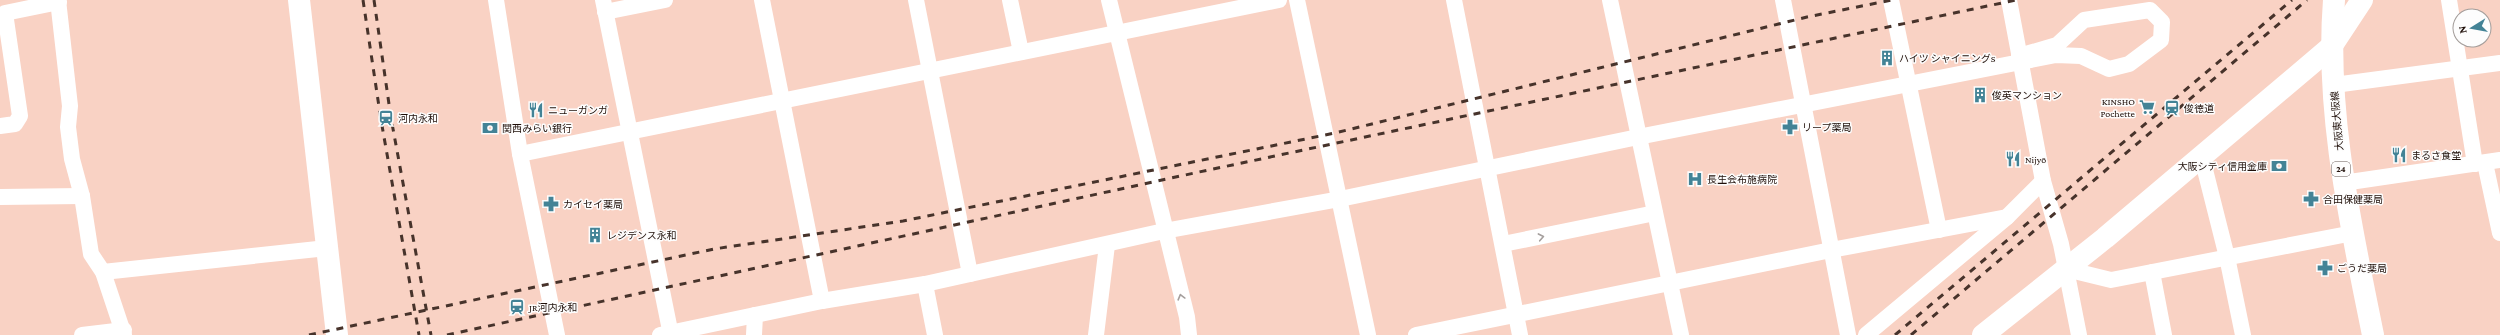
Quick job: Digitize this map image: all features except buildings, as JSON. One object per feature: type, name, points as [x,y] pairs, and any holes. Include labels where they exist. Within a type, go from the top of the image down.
[{"type":"street","points":[[299,0],[308,68],[326,248],[337,335]]},
{"type":"street","points":[[496,0],[520,154],[557,335]]},
{"type":"street","points":[[665,0],[604,6],[667,334],[822,301],[924,284],[1164,232],[1340,199],[1638,137],[1909,85],[2020,59],[2065,54],[2082,56],[2110,69],[2129,64],[2161,40],[2162,22],[2150,10],[2084,20],[2056,45],[2020,59]]},
{"type":"street","points":[[762,0],[822,301]]},
{"type":"street","points":[[916,0],[970,274]]},
{"type":"street","points":[[1010,0],[1021,52]]},
{"type":"street","points":[[1109,0],[1164,232],[1187,317],[1189,335]]},
{"type":"street","points":[[520,154],[1279,0]]},
{"type":"street","points":[[1297,0],[1368,335]]},
{"type":"street","points":[[1454,0],[1520,335]]},
{"type":"street","points":[[1610,0],[1681,335]]},
{"type":"street","points":[[1783,0],[1848,335]]},
{"type":"street","points":[[1891,0],[1939,230]]},
{"type":"street","points":[[2009,0],[2043,182],[2061,244],[2079,335]]},
{"type":"street","name":"大阪東大阪線","points":[[2334,0],[2331,47],[2343,183],[2373,335]]},
{"type":"street","points":[[1983,335],[2202,158],[2331,47],[2362,0]]},
{"type":"street","points":[[2450,0],[2460,68],[2486,162],[2500,233]]},
{"type":"street","points":[[0,126],[14,124],[20,116],[5,13],[58,1],[70,106],[68,127],[72,159],[82,196],[92,254],[103,272],[124,333],[82,335]]},
{"type":"street","points":[[2334,85],[2500,63]]},
{"type":"street","points":[[2202,158],[2227,257],[2243,335]]},
{"type":"street","points":[[2343,183],[2486,162]]},
{"type":"street","points":[[1866,335],[2007,217],[2043,182]]},
{"type":"street","points":[[0,197],[82,196]]},
{"type":"street","points":[[1503,244],[1655,214]]},
{"type":"street","points":[[1416,335],[1671,284],[1831,250],[2007,217]]},
{"type":"street","points":[[2066,269],[2111,280],[2353,233]]},
{"type":"street","points":[[1096,335],[1106,245]]},
{"type":"street","points":[[103,272],[326,248]]},
{"type":"street","points":[[2152,272],[2164,335]]},
{"type":"street","points":[[924,284],[935,335]]},
{"type":"street","points":[[754,335],[755,315]]},
{"type":"railway","points":[[363,0],[381,120],[419,335]]},
{"type":"railway","points":[[374,0],[391,118],[431,335]]},
{"type":"railway","points":[[309,335],[714,249],[903,221],[1335,133],[1807,17],[1892,0]]},
{"type":"railway","points":[[447,335],[1199,172],[2016,0]]},
{"type":"railway","points":[[1895,335],[2292,0]]},
{"type":"railway","points":[[1911,335],[2307,0]]},
{"type":"place","name":"ハイツ シャイニングS","points":[[1887,58]]},
{"type":"place","name":"俊英マンション","points":[[1980,95]]},
{"type":"place","name":"KINSHO Pochette","points":[[2147,107]]},
{"type":"place","name":"俊徳道","points":[[2172,108]]},
{"type":"place","name":"ニューガンガ","points":[[536,110]]},
{"type":"place","name":"河内永和","points":[[386,118]]},
{"type":"place","name":"リープ薬局","points":[[1790,127]]},
{"type":"place","name":"関西みらい銀行","points":[[490,128]]},
{"type":"place","name":"まるさ食堂","points":[[2399,155]]},
{"type":"place","name":"Nijyō","points":[[2013,159]]},
{"type":"place","name":"大阪シティ信用金庫","points":[[2279,166]]},
{"type":"place","name":"長生会布施病院","points":[[1695,179]]},
{"type":"place","name":"合田保健薬局","points":[[2311,199]]},
{"type":"place","name":"カイセイ薬局","points":[[551,204]]},
{"type":"place","name":"レジデンス永和","points":[[595,235]]},
{"type":"place","name":"ごうだ薬局","points":[[2325,268]]},
{"type":"place","name":"JR河内永和","points":[[517,307]]}]
